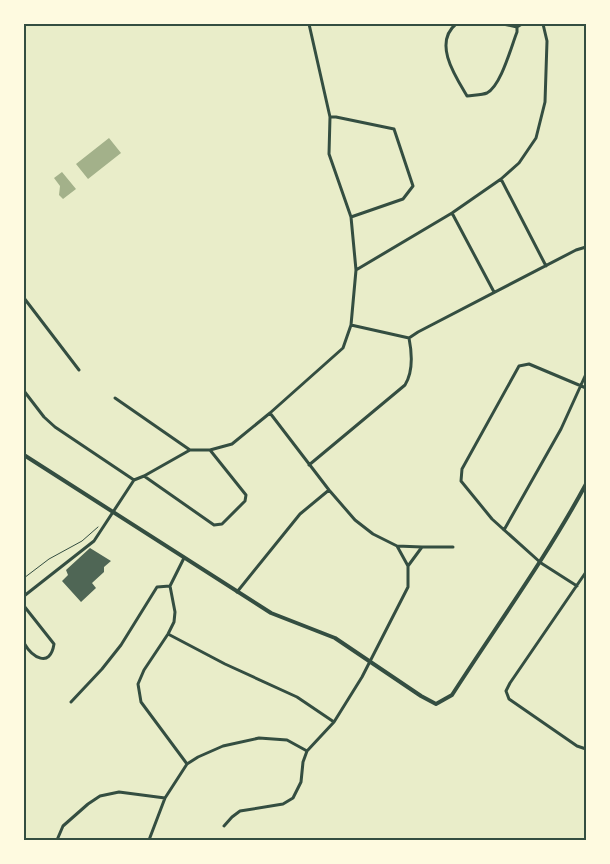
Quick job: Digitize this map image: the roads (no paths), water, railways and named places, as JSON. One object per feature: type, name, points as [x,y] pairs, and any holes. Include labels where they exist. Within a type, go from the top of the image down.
[{"type":"street","points":[[24,596],[94,541],[134,480],[190,450],[210,450],[232,444],[343,348],[351,325],[356,270],[351,217],[329,154],[330,117],[309,24]]},
{"type":"street","points":[[456,24],[446,36],[446,51],[467,96],[486,94],[494,88],[517,32],[517,27]]},
{"type":"street","points":[[503,24],[517,27],[522,24]]},
{"type":"street","points":[[356,270],[452,213],[501,179],[519,163],[536,138],[545,102],[547,41],[543,24]]},
{"type":"street","points":[[330,117],[394,129],[413,186],[403,199],[351,217]]},
{"type":"street","points":[[501,179],[546,266]]},
{"type":"street","points":[[452,213],[494,292]]},
{"type":"street","points":[[351,325],[409,338],[494,292],[576,250],[586,247]]},
{"type":"street","points":[[24,298],[79,370]]},
{"type":"street","points":[[309,465],[405,385],[409,378],[411,350],[409,338]]},
{"type":"street","points":[[577,586],[541,563],[504,530],[492,519],[461,481],[462,469],[519,366],[529,364],[586,388]]},
{"type":"street","points":[[504,530],[561,429],[586,374]]},
{"type":"street","points":[[24,391],[44,416],[56,427],[134,480]]},
{"type":"street","points":[[116,398],[190,450]]},
{"type":"street","points":[[270,413],[329,490],[355,520],[373,534],[397,546],[454,547]]},
{"type":"street","points":[[144,476],[214,525],[222,524],[245,501],[246,495],[210,450]]},
{"type":"street","points":[[24,455],[271,613],[335,638],[421,696],[436,704],[452,696],[541,563],[586,484]]},
{"type":"street","points":[[238,592],[300,514],[329,490]]},
{"type":"street","points":[[224,826],[240,811],[283,804],[293,798],[301,782],[303,762],[307,751],[334,722],[370,661],[408,587],[408,566],[397,546]]},
{"type":"street","points":[[408,566],[422,547]]},
{"type":"street","points":[[184,558],[170,586],[175,612],[174,622],[144,670],[138,684],[141,702],[187,764]]},
{"type":"street","points":[[586,572],[506,691],[509,699],[577,746],[586,749]]},
{"type":"street","points":[[71,702],[102,670],[121,646],[157,587],[170,586]]},
{"type":"street","points":[[24,606],[54,644],[53,651],[49,656],[42,659],[36,658],[28,651],[24,643]]},
{"type":"street","points":[[168,634],[297,697],[334,722]]},
{"type":"street","points":[[149,840],[165,798],[187,764],[198,757],[223,746],[259,738],[287,740],[307,751]]},
{"type":"street","points":[[57,840],[63,826],[100,796],[119,792],[165,798]]}]
